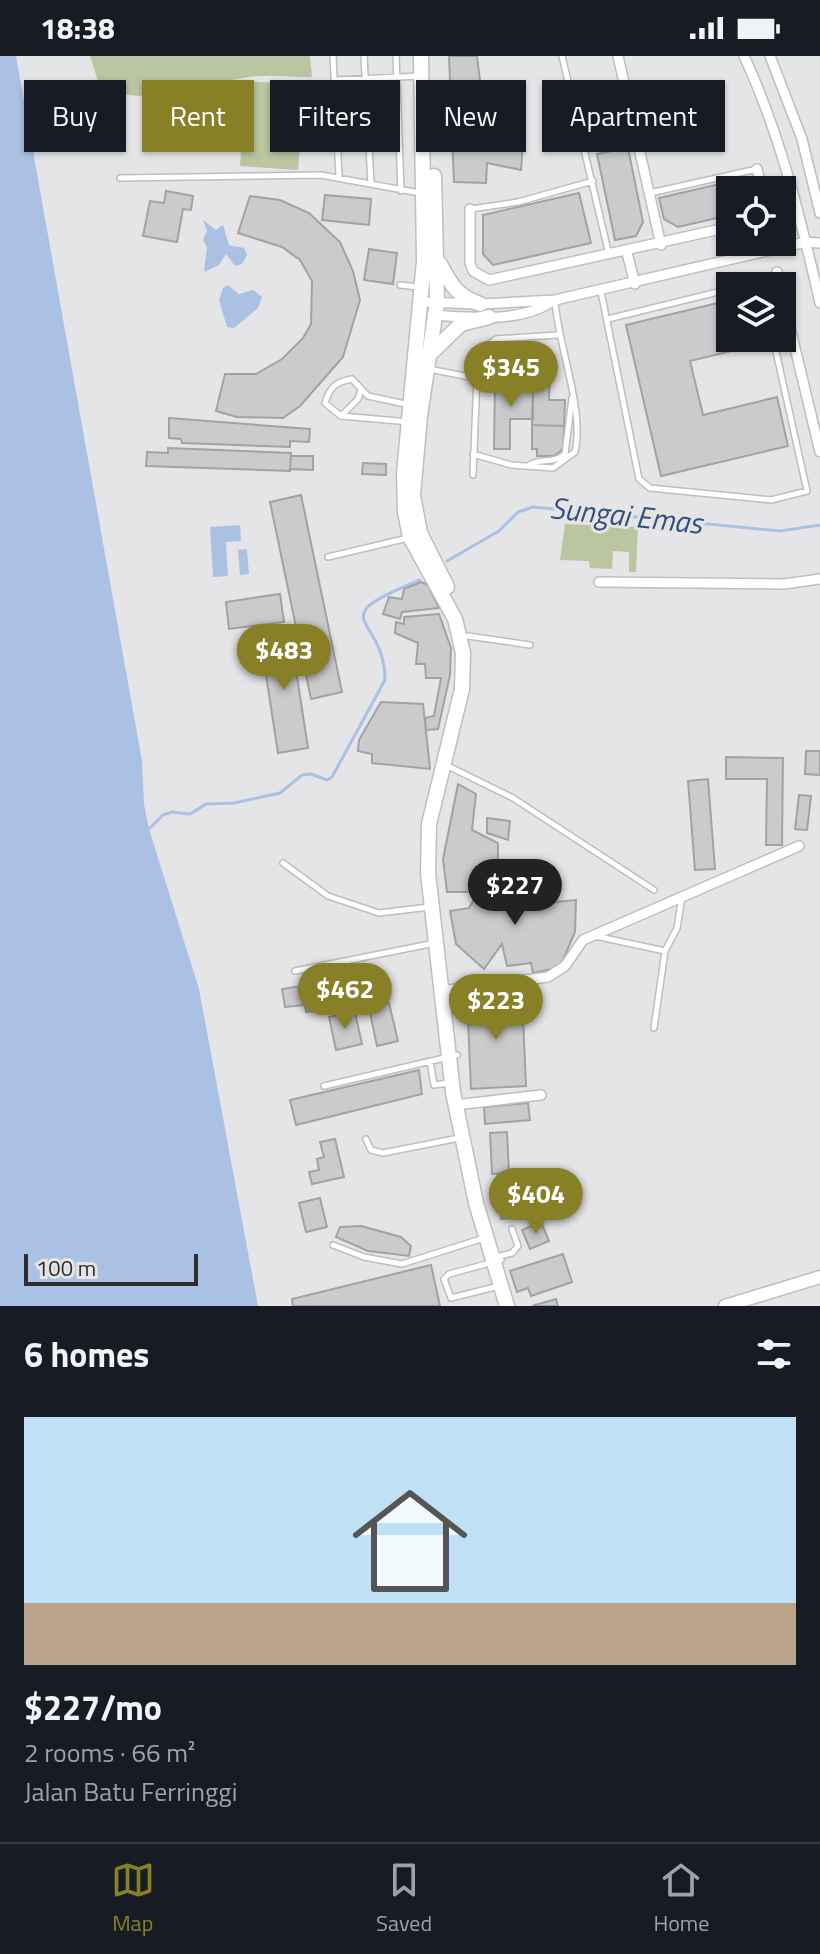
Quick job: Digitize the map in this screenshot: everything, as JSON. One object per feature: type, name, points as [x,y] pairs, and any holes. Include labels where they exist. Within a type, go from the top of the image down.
[{"type":"main road","points":[[413,414],[431,354],[421,56]]},
{"type":"main road","points":[[427,56],[439,260],[428,304],[404,473],[415,535],[464,637],[472,663],[469,687],[447,765],[437,825],[434,906],[458,1104]]},
{"type":"main road","points":[[439,260],[462,298],[480,304]]},
{"type":"main road","points":[[431,354],[461,324],[489,317]]},
{"type":"main road","points":[[453,1056],[452,1082],[476,1189],[496,1259],[516,1306]]},
{"type":"main road","points":[[496,1259],[507,1306]]},
{"type":"street","points":[[618,56],[624,80]]},
{"type":"street","points":[[744,56],[772,129],[806,242],[820,303]]},
{"type":"street","points":[[770,56],[802,139],[820,213]]},
{"type":"street","points":[[640,152],[661,245]]},
{"type":"street","points":[[757,169],[759,176]]},
{"type":"street","points":[[470,209],[470,263],[483,280],[627,253],[716,231]]},
{"type":"street","points":[[428,304],[555,300],[601,292],[806,242],[820,243]]},
{"type":"street","points":[[627,253],[635,284]]},
{"type":"street","points":[[428,304],[489,317],[542,309],[555,300]]},
{"type":"street","points":[[796,352],[820,452]]},
{"type":"street","points":[[599,582],[784,584],[820,579]]},
{"type":"street","points":[[444,990],[548,977],[565,966],[583,940],[799,846]]},
{"type":"street","points":[[458,1104],[541,1095]]},
{"type":"street","points":[[725,1306],[820,1277]]},
{"type":"lane","points":[[333,56],[334,80],[422,76]]},
{"type":"lane","points":[[364,56],[371,183]]},
{"type":"lane","points":[[396,56],[401,191]]},
{"type":"lane","points":[[562,56],[568,80]]},
{"type":"lane","points":[[338,152],[339,177]]},
{"type":"lane","points":[[587,152],[609,256]]},
{"type":"lane","points":[[649,193],[757,169]]},
{"type":"lane","points":[[120,178],[339,177],[401,191],[425,193]]},
{"type":"lane","points":[[470,209],[518,202],[593,181]]},
{"type":"lane","points":[[400,285],[428,304]]},
{"type":"lane","points":[[601,292],[639,479],[650,488],[771,500],[807,491],[776,352]]},
{"type":"lane","points":[[608,319],[716,292]]},
{"type":"lane","points":[[473,454],[519,466],[558,467],[575,452],[572,397],[557,335],[555,300]]},
{"type":"lane","points":[[473,475],[476,356],[492,340],[557,335]]},
{"type":"lane","points":[[428,369],[475,378]]},
{"type":"lane","points":[[352,379],[368,396],[413,414],[341,416],[325,403],[330,389],[339,381],[352,379]]},
{"type":"lane","points":[[341,416],[358,399],[361,390]]},
{"type":"lane","points":[[328,557],[415,535]]},
{"type":"lane","points":[[464,637],[530,645]]},
{"type":"lane","points":[[447,765],[513,798],[654,890]]},
{"type":"lane","points":[[283,863],[328,896],[379,913],[434,906]]},
{"type":"lane","points":[[654,1028],[665,951],[677,928],[683,896]]},
{"type":"lane","points":[[594,936],[665,951]]},
{"type":"lane","points":[[295,971],[439,942]]},
{"type":"lane","points":[[324,1086],[453,1056]]},
{"type":"lane","points":[[430,1061],[434,1085],[452,1082]]},
{"type":"lane","points":[[366,1139],[371,1150],[383,1153],[464,1136]]},
{"type":"lane","points":[[500,1286],[455,1298],[447,1293],[446,1276],[512,1253],[518,1246],[512,1229]]},
{"type":"lane","points":[[333,1245],[364,1257],[402,1264],[489,1237]]},
{"type":"green space","points":[[90,56],[310,56],[312,77],[142,80],[142,96],[139,96],[126,95],[126,80],[98,80]]},
{"type":"green space","points":[[254,82],[270,83],[270,152],[299,152],[298,170],[240,166],[241,152],[254,152]]},
{"type":"green space","points":[[565,524],[638,527],[636,572],[629,572],[629,552],[613,551],[612,569],[590,568],[589,561],[560,560]]},
{"type":"water","points":[[0,56],[16,56],[24,101],[24,152],[33,152],[142,761],[144,804],[199,989],[258,1306],[0,1306]]},
{"type":"water","points":[[203,220],[216,230],[223,225],[229,245],[244,248],[247,255],[242,264],[235,266],[226,254],[219,265],[204,272],[207,247],[203,240],[207,231]]},
{"type":"water","points":[[228,285],[239,294],[253,290],[262,297],[258,308],[234,328],[227,327],[219,300],[223,288]]},
{"type":"water","points":[[240,525],[241,541],[226,542],[228,576],[213,577],[210,527]]},
{"type":"water","points":[[247,549],[249,574],[240,575],[238,550]]},
{"type":"building","points":[[449,56],[477,56],[480,80],[450,80]]},
{"type":"building","points":[[453,152],[522,152],[521,170],[487,163],[486,183],[454,182]]},
{"type":"building","points":[[629,152],[643,222],[636,236],[615,240],[597,154]]},
{"type":"building","points":[[716,185],[716,218],[678,227],[664,219],[659,198]]},
{"type":"building","points":[[166,191],[193,196],[191,210],[183,209],[177,242],[143,236],[150,201],[164,203]]},
{"type":"building","points":[[579,193],[591,243],[493,265],[483,254],[483,215]]},
{"type":"building","points":[[325,195],[371,199],[369,225],[322,220]]},
{"type":"building","points":[[250,196],[280,200],[309,213],[340,242],[353,271],[360,300],[343,357],[300,406],[283,418],[237,417],[216,411],[225,374],[256,374],[282,359],[303,338],[311,324],[312,281],[300,260],[282,247],[238,233]]},
{"type":"building","points":[[369,249],[397,253],[393,284],[364,280]]},
{"type":"building","points":[[716,303],[716,352],[728,352],[690,361],[703,415],[777,397],[788,446],[661,476],[626,325]]},
{"type":"building","points":[[537,374],[550,374],[549,400],[565,400],[564,426],[532,425],[533,382]]},
{"type":"building","points":[[495,382],[533,382],[533,419],[510,419],[510,449],[494,449]]},
{"type":"building","points":[[169,418],[310,429],[309,442],[290,441],[290,447],[182,443],[181,439],[169,438]]},
{"type":"building","points":[[532,425],[564,426],[563,449],[554,456],[537,456],[537,449],[532,449]]},
{"type":"building","points":[[168,448],[291,453],[290,471],[146,466],[147,452],[168,453]]},
{"type":"building","points":[[291,456],[313,456],[313,470],[290,469]]},
{"type":"building","points":[[363,463],[386,464],[386,475],[362,474]]},
{"type":"building","points":[[301,495],[342,692],[311,699],[270,502]]},
{"type":"building","points":[[421,582],[428,585],[439,608],[402,612],[400,619],[383,614],[389,597],[402,599],[404,589]]},
{"type":"building","points":[[280,594],[284,622],[229,629],[226,602]]},
{"type":"building","points":[[439,614],[451,648],[450,675],[438,729],[426,730],[425,718],[434,716],[441,678],[426,678],[425,664],[416,664],[418,643],[395,633],[396,622],[404,624],[404,617]]},
{"type":"building","points":[[290,631],[308,748],[278,753],[260,636]]},
{"type":"building","points":[[381,702],[423,704],[430,769],[372,763],[372,754],[358,751],[359,740]]},
{"type":"building","points":[[806,751],[820,751],[820,775],[805,774]]},
{"type":"building","points":[[726,757],[783,758],[782,845],[766,845],[767,779],[726,779]]},
{"type":"building","points":[[708,779],[715,869],[695,870],[688,781]]},
{"type":"building","points":[[458,784],[476,794],[472,830],[498,843],[498,880],[474,880],[472,892],[447,892],[443,859]]},
{"type":"building","points":[[799,795],[811,796],[807,830],[795,829]]},
{"type":"building","points":[[487,818],[510,821],[508,840],[487,833]]},
{"type":"building","points":[[529,883],[532,904],[576,900],[575,932],[560,967],[533,973],[531,963],[507,966],[502,944],[484,969],[456,944],[450,911],[469,908],[482,885]]},
{"type":"building","points":[[315,984],[319,1010],[306,1012],[305,1005],[285,1007],[282,989]]},
{"type":"building","points":[[522,994],[526,1086],[471,1089],[467,997]]},
{"type":"building","points":[[389,1003],[398,1041],[377,1046],[369,1008]]},
{"type":"building","points":[[355,1012],[362,1044],[336,1050],[329,1017]]},
{"type":"building","points":[[419,1070],[422,1094],[296,1125],[290,1100]]},
{"type":"building","points":[[528,1103],[530,1120],[485,1124],[484,1107]]},
{"type":"building","points":[[507,1132],[509,1173],[492,1174],[490,1133]]},
{"type":"building","points":[[335,1139],[344,1177],[312,1184],[309,1172],[319,1170],[317,1159],[324,1157],[320,1142]]},
{"type":"building","points":[[508,1190],[511,1218],[501,1219],[498,1192]]},
{"type":"building","points":[[320,1198],[327,1227],[306,1232],[299,1203]]},
{"type":"building","points":[[541,1222],[549,1241],[530,1249],[522,1230]]},
{"type":"building","points":[[361,1226],[401,1237],[411,1246],[409,1256],[368,1251],[336,1237],[340,1227]]},
{"type":"building","points":[[563,1254],[572,1282],[531,1296],[528,1288],[517,1292],[510,1271]]},
{"type":"building","points":[[431,1265],[440,1306],[293,1306],[292,1299]]},
{"type":"building","points":[[556,1299],[558,1306],[532,1306]]},
{"type":"waterway","name":"Sungai Emas","points":[[447,561],[499,531],[518,512],[533,507],[780,531],[820,525]]},
{"type":"waterway","name":"Sungai Emas","points":[[149,829],[163,815],[172,812],[190,814],[206,804],[234,803],[280,793],[302,775],[311,774],[327,780],[332,777],[385,680],[382,658],[364,621],[364,612],[389,593],[420,580]]}]
